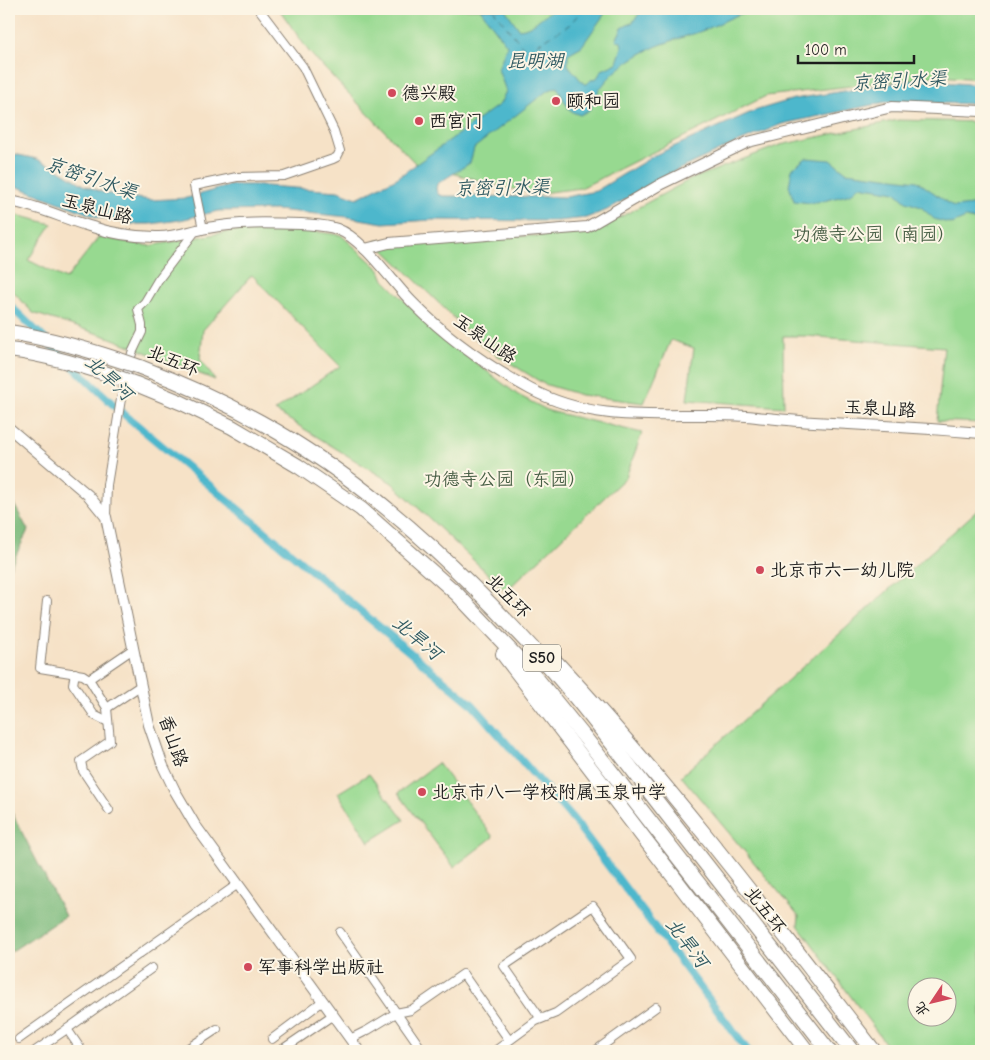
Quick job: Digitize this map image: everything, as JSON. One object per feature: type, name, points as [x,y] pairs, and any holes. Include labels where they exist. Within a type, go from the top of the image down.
[{"type":"highway","name":"北五环","points":[[9,332],[29,335],[95,352],[140,367],[238,409],[308,450],[371,496],[443,557],[548,665],[594,720],[852,1051]]},
{"type":"highway","name":"北五环","points":[[9,350],[55,359],[105,373],[182,403],[232,427],[298,466],[361,509],[458,594],[534,675],[829,1051]]},
{"type":"highway","points":[[480,593],[552,656],[602,711],[714,845],[874,1051]]},
{"type":"highway","points":[[458,594],[807,1051]]},
{"type":"street","points":[[203,229],[194,186],[237,177],[284,176],[333,160],[340,151],[334,131],[303,67],[259,9]]},
{"type":"street","points":[[365,250],[389,242],[587,227],[661,184],[748,142],[892,107],[981,112]]},
{"type":"street","name":"玉泉山路","points":[[9,200],[33,206],[92,227],[130,236],[165,238],[203,229],[246,223],[319,225],[337,229],[350,236],[365,250],[411,301],[450,336],[493,367],[546,398],[602,413],[652,417],[743,416],[981,433]]},
{"type":"street","points":[[106,517],[107,485],[121,399],[132,353],[142,332],[138,309],[145,302],[158,280],[192,234]]},
{"type":"street","name":"香山路","points":[[9,428],[88,495],[106,517],[140,686],[152,737],[162,766],[195,825],[359,1051]]},
{"type":"street","points":[[47,601],[40,668],[84,675],[89,679],[107,708],[110,740],[81,761],[83,771],[109,810]]},
{"type":"street","points":[[89,679],[133,649]]},
{"type":"street","points":[[76,673],[73,684],[94,715],[108,722]]},
{"type":"street","points":[[107,708],[140,686]]},
{"type":"street","points":[[19,1040],[238,884]]},
{"type":"street","points":[[495,1051],[541,1019],[556,1013],[631,959],[593,906],[504,966],[541,1019]]},
{"type":"street","points":[[340,932],[423,1051]]},
{"type":"street","points":[[35,1051],[152,968]]},
{"type":"street","points":[[350,1039],[396,1013],[411,1010],[463,974],[509,1040]]},
{"type":"street","points":[[272,1039],[323,1001]]},
{"type":"street","points":[[595,1051],[656,1007]]},
{"type":"street","points":[[280,1051],[333,1015]]},
{"type":"street","points":[[67,1029],[82,1051]]},
{"type":"street","points":[[184,1051],[217,1029]]},
{"type":"green space","name":"颐和园","points":[[279,9],[981,9],[981,79],[936,76],[766,96],[581,188],[533,194],[416,164],[310,53]]},
{"type":"green space","name":"功德寺公园（南园）","points":[[898,120],[981,122],[981,423],[937,421],[944,347],[806,336],[783,336],[784,407],[687,400],[694,348],[671,340],[644,403],[581,395],[544,384],[484,347],[375,241],[589,234],[689,180],[780,145]]},
{"type":"green space","name":"功德寺公园（东园）","points":[[9,213],[52,224],[28,260],[66,279],[99,237],[149,246],[233,231],[289,228],[341,235],[380,270],[384,280],[427,323],[518,395],[549,411],[642,433],[626,477],[506,591],[392,483],[275,411],[340,366],[252,275],[203,330],[200,359],[215,380],[108,337],[33,313],[9,287]]},
{"type":"green space","points":[[9,495],[28,530],[9,570]]},
{"type":"green space","points":[[981,507],[981,1049],[978,1051],[891,1051],[798,925],[799,916],[681,776]]},
{"type":"green space","points":[[438,763],[493,837],[454,867],[398,793]]},
{"type":"green space","points":[[369,774],[404,820],[369,842],[338,793]]},
{"type":"green space","points":[[9,807],[65,916],[9,953]]},
{"type":"water","name":"昆明湖","points":[[480,9],[505,9],[519,29],[529,26],[549,12],[557,9],[608,9],[582,46],[568,54],[568,65],[584,84],[587,84],[597,78],[602,70],[617,63],[622,47],[621,42],[616,40],[622,28],[633,22],[643,9],[754,9],[638,55],[609,78],[595,98],[591,109],[580,115],[570,111],[557,87],[547,91],[474,148],[470,163],[437,184],[438,194],[443,196],[566,197],[596,191],[655,155],[754,111],[794,99],[915,80],[981,85],[981,104],[886,102],[782,124],[671,173],[607,210],[586,218],[558,221],[432,220],[383,223],[348,217],[276,210],[218,211],[180,220],[150,224],[130,224],[97,217],[18,187],[9,186],[9,153],[37,159],[84,185],[104,193],[151,200],[187,198],[231,185],[338,191],[357,198],[397,178],[500,104],[506,91],[498,69],[507,45]]},
{"type":"water","points":[[806,158],[831,160],[846,172],[917,181],[954,207],[981,204],[981,222],[966,218],[952,224],[934,219],[921,207],[906,202],[895,192],[859,186],[851,194],[824,201],[810,203],[794,201],[789,186],[792,169]]},
{"type":"waterway","name":"北旱河","points":[[9,305],[119,410],[472,704],[573,819],[748,1051]]},
{"type":"ferry route","points":[[493,9],[526,51],[569,25],[583,9]]},
{"type":"place","name":"德兴殿","points":[[392,93]]},
{"type":"place","name":"颐和园","points":[[556,101]]},
{"type":"place","name":"西宫门","points":[[419,121]]},
{"type":"place","name":"北京市六一幼儿院","points":[[760,570]]},
{"type":"place","name":"北京市八一学校附属玉泉中学","points":[[422,792]]},
{"type":"place","name":"军事科学出版社","points":[[248,967]]},
{"type":"water label","name":"京密引水渠","points":[[899,81]]},
{"type":"water label","name":"京密引水渠","points":[[91,178]]},
{"type":"water label","name":"京密引水渠","points":[[502,188]]}]
